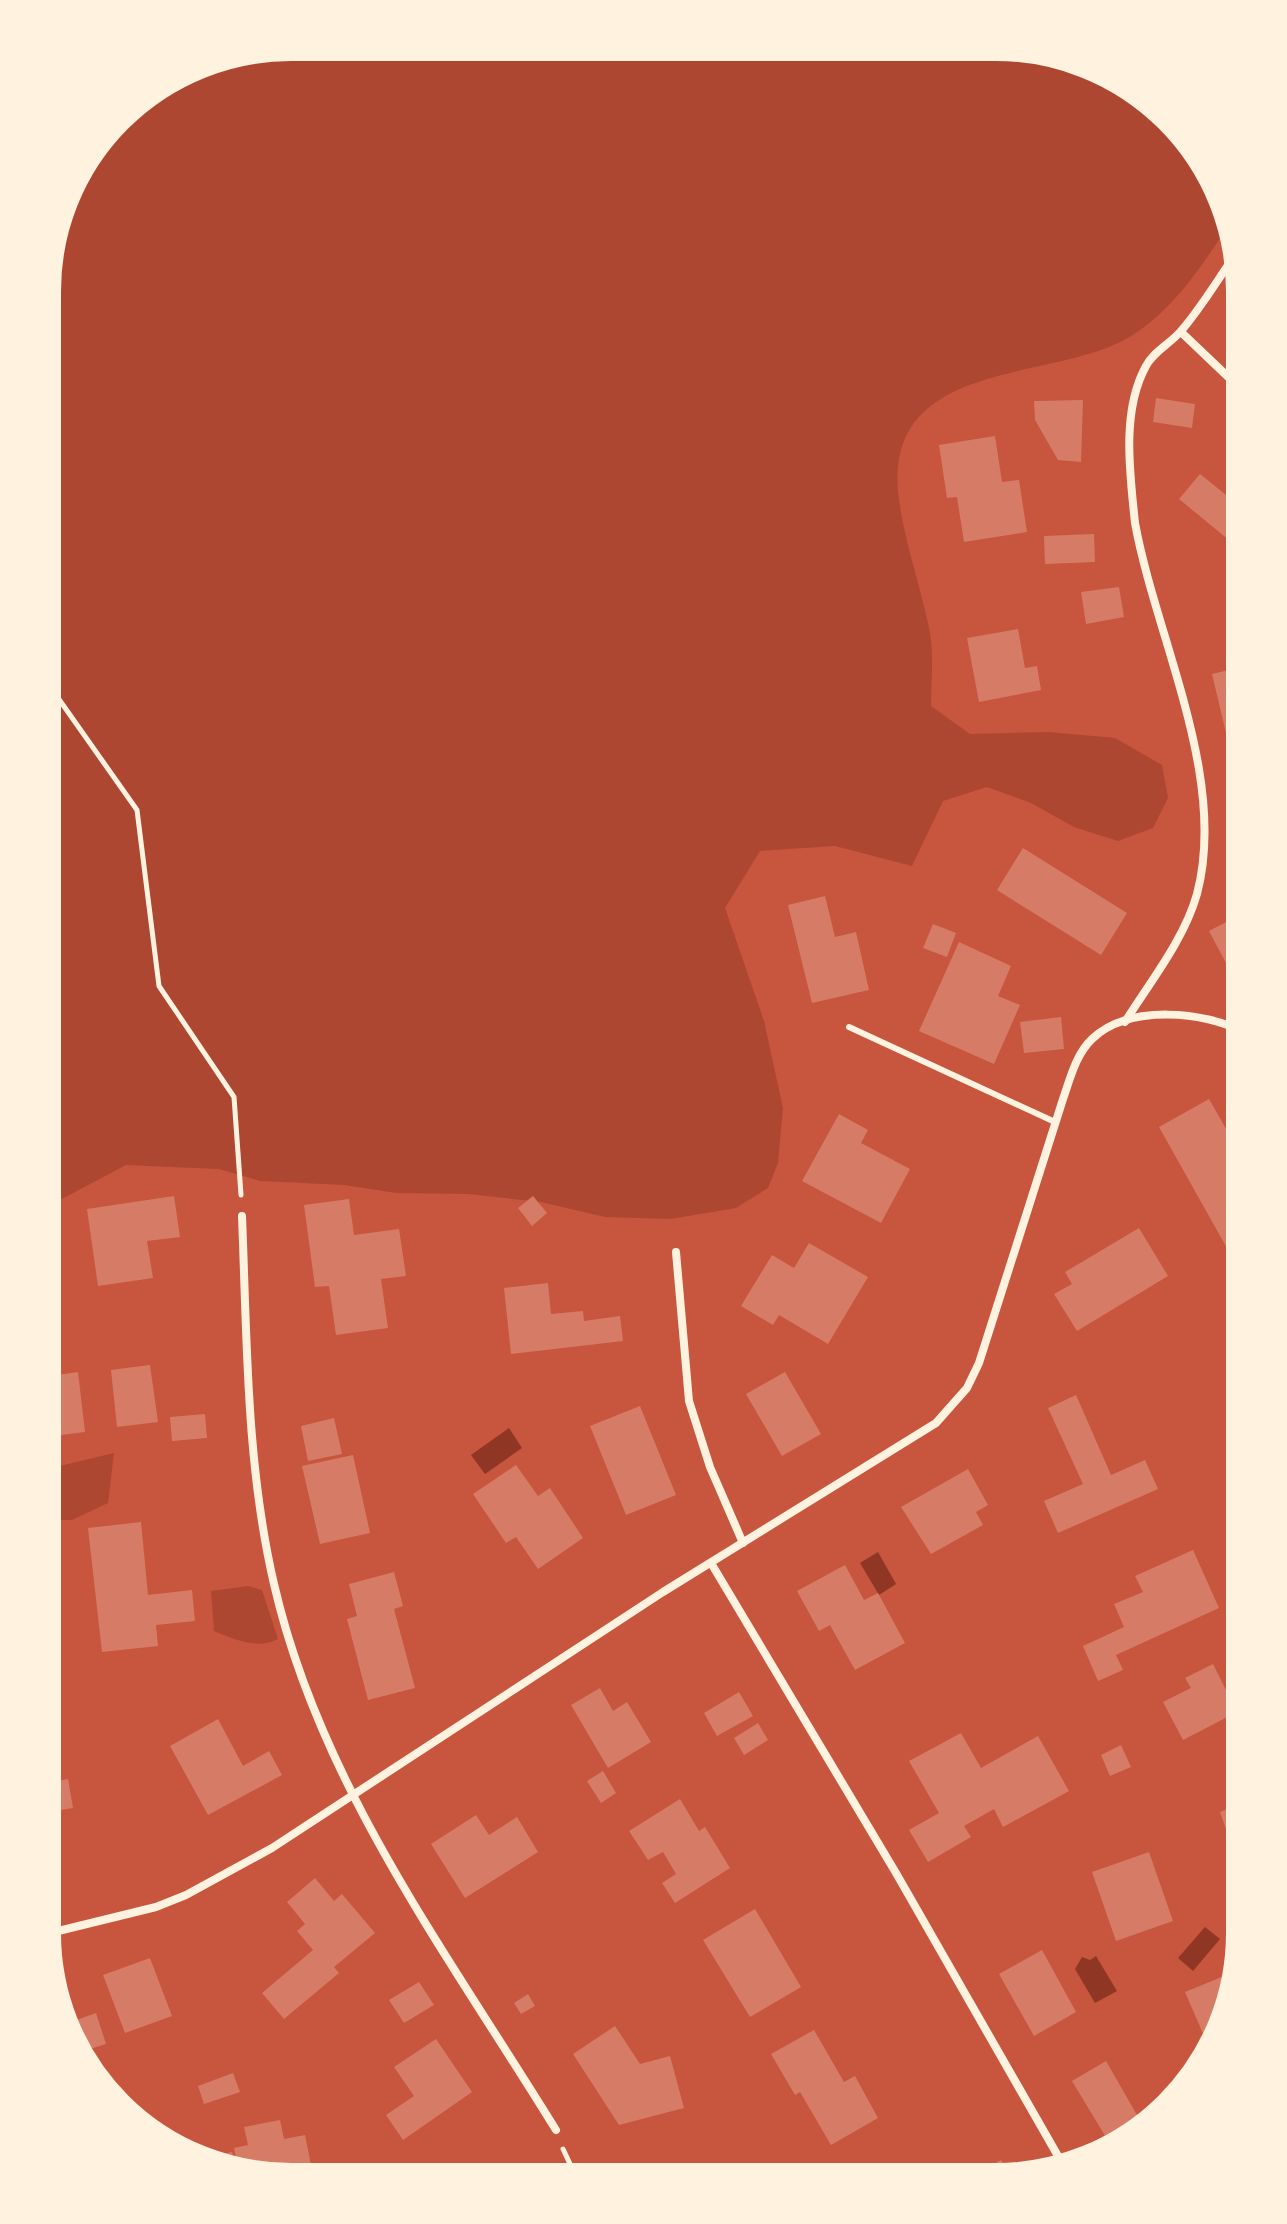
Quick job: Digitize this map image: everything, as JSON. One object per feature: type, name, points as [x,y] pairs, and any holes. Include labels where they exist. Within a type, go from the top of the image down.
[{"type":"street","points":[[1125,1022],[1188,917],[1197,894],[1201,859],[1199,774],[1142,563],[1131,486],[1132,410],[1136,386],[1148,362],[1181,332],[1229,263]]},
{"type":"street","points":[[1181,332],[1231,380]]},
{"type":"street","points":[[56,1932],[156,1907],[186,1895],[272,1848],[711,1563],[936,1423],[960,1397],[979,1363],[1055,1122],[1079,1058],[1092,1039],[1125,1022],[1152,1016],[1198,1016],[1231,1028]]},
{"type":"street","points":[[242,1216],[251,1411],[264,1536],[274,1586],[303,1685],[352,1796],[556,2130]]},
{"type":"street","points":[[676,1252],[689,1401],[710,1467],[743,1543]]},
{"type":"street","points":[[711,1563],[896,1873],[1060,2159]]},
{"type":"lane","points":[[849,1027],[1055,1122]]},
{"type":"path","points":[[56,695],[137,810],[159,986],[234,1097],[242,1216]]},
{"type":"path","points":[[556,2130],[572,2168]]},
{"type":"shaded area","points":[[276,57],[1027,58],[1072,68],[1100,80],[1151,114],[1191,160],[1219,215],[1223,233],[1200,268],[1162,312],[1131,336],[1101,350],[992,378],[958,390],[929,407],[908,432],[898,467],[898,485],[904,527],[930,633],[931,706],[970,734],[1048,732],[1115,738],[1162,765],[1168,798],[1153,828],[1118,841],[1074,827],[1031,803],[987,787],[943,801],[912,866],[835,846],[760,851],[725,908],[764,1021],[783,1108],[778,1163],[768,1188],[736,1208],[670,1219],[605,1217],[541,1202],[468,1194],[396,1193],[344,1185],[260,1181],[219,1169],[126,1165],[56,1202],[56,291],[58,260],[68,215],[87,173],[114,136],[136,114],[187,80],[215,68]]},
{"type":"shaded area","points":[[509,1428],[522,1448],[485,1474],[471,1455]]},
{"type":"shaded area","points":[[114,1453],[108,1503],[72,1520],[56,1520],[56,1467]]},
{"type":"shaded area","points":[[878,1552],[896,1584],[879,1595],[860,1563]]},
{"type":"shaded area","points":[[248,1586],[262,1590],[278,1639],[263,1644],[254,1643],[214,1631],[211,1591]]},
{"type":"shaded area","points":[[1205,1927],[1220,1939],[1193,1971],[1178,1958]]},
{"type":"shaded area","points":[[1096,1956],[1117,1991],[1095,2003],[1075,1969],[1082,1957],[1090,1960]]},
{"type":"building","points":[[1156,398],[1195,404],[1192,428],[1153,422]]},
{"type":"building","points":[[1083,400],[1081,462],[1058,460],[1035,420],[1034,401]]},
{"type":"building","points":[[995,436],[1002,482],[1019,480],[1027,532],[964,542],[957,497],[947,498],[939,445]]},
{"type":"building","points":[[1200,474],[1231,499],[1231,542],[1179,499]]},
{"type":"building","points":[[1094,534],[1095,562],[1045,564],[1044,536]]},
{"type":"building","points":[[1119,587],[1124,617],[1086,624],[1081,592]]},
{"type":"building","points":[[1018,629],[1025,668],[1037,666],[1041,690],[979,702],[967,638]]},
{"type":"building","points":[[1231,669],[1231,753],[1212,674]]},
{"type":"building","points":[[1023,848],[1127,913],[1101,955],[997,890]]},
{"type":"building","points":[[825,896],[835,937],[856,932],[869,990],[812,1003],[788,905]]},
{"type":"building","points":[[1231,920],[1231,972],[1209,931]]},
{"type":"building","points":[[933,924],[956,933],[947,957],[923,948]]},
{"type":"building","points":[[959,942],[1011,966],[998,996],[1020,1005],[994,1064],[919,1031]]},
{"type":"building","points":[[1061,1017],[1064,1049],[1024,1053],[1020,1022]]},
{"type":"building","points":[[1209,1099],[1230,1137],[1230,1249],[1228,1250],[1159,1127]]},
{"type":"building","points":[[839,1114],[868,1130],[861,1143],[910,1169],[881,1223],[802,1181]]},
{"type":"building","points":[[174,1196],[180,1237],[147,1241],[153,1278],[98,1286],[87,1209]]},
{"type":"building","points":[[533,1196],[547,1213],[532,1226],[518,1208]]},
{"type":"building","points":[[349,1199],[354,1235],[399,1229],[406,1276],[381,1279],[388,1328],[336,1335],[329,1286],[315,1287],[304,1205]]},
{"type":"building","points":[[1139,1228],[1168,1276],[1077,1331],[1054,1294],[1072,1284],[1065,1272]]},
{"type":"building","points":[[809,1243],[868,1277],[828,1344],[779,1315],[773,1325],[741,1306],[772,1255],[794,1268]]},
{"type":"building","points":[[548,1283],[551,1314],[583,1311],[584,1321],[620,1316],[623,1341],[511,1354],[504,1288]]},
{"type":"building","points":[[150,1365],[158,1422],[117,1427],[111,1370]]},
{"type":"building","points":[[78,1372],[85,1432],[56,1436],[56,1375]]},
{"type":"building","points":[[785,1372],[821,1434],[782,1456],[746,1394]]},
{"type":"building","points":[[1076,1395],[1111,1475],[1145,1460],[1158,1489],[1058,1533],[1044,1501],[1083,1484],[1048,1408]]},
{"type":"building","points":[[640,1406],[676,1495],[626,1515],[590,1426]]},
{"type":"building","points":[[205,1414],[207,1438],[172,1441],[170,1417]]},
{"type":"building","points":[[334,1418],[342,1454],[308,1461],[301,1426]]},
{"type":"building","points":[[353,1455],[370,1533],[320,1544],[302,1466]]},
{"type":"building","points":[[516,1465],[538,1496],[550,1488],[583,1538],[538,1569],[516,1537],[506,1543],[473,1494]]},
{"type":"building","points":[[968,1469],[988,1505],[976,1512],[983,1525],[931,1554],[901,1507]]},
{"type":"building","points":[[141,1522],[148,1595],[192,1590],[195,1621],[156,1625],[158,1646],[102,1652],[88,1528]]},
{"type":"building","points":[[1193,1550],[1219,1608],[1116,1655],[1123,1670],[1098,1681],[1083,1646],[1124,1627],[1114,1604],[1143,1592],[1135,1576]]},
{"type":"building","points":[[845,1565],[864,1600],[878,1593],[905,1643],[855,1670],[830,1625],[819,1631],[797,1591]]},
{"type":"building","points":[[394,1572],[403,1606],[394,1609],[415,1688],[368,1700],[347,1619],[357,1616],[349,1584]]},
{"type":"building","points":[[1213,1664],[1230,1698],[1230,1716],[1183,1740],[1163,1702],[1191,1688],[1185,1678]]},
{"type":"building","points":[[600,1688],[613,1711],[627,1702],[651,1742],[608,1768],[571,1705]]},
{"type":"building","points":[[739,1692],[753,1716],[717,1736],[704,1713]]},
{"type":"building","points":[[218,1719],[243,1766],[269,1751],[282,1775],[208,1815],[170,1746]]},
{"type":"building","points":[[758,1723],[768,1740],[744,1755],[734,1738]]},
{"type":"building","points":[[961,1733],[981,1768],[1038,1736],[1069,1791],[1003,1827],[994,1809],[964,1826],[971,1837],[928,1862],[909,1830],[939,1813],[909,1761]]},
{"type":"building","points":[[1121,1745],[1131,1767],[1110,1776],[1101,1755]]},
{"type":"building","points":[[56,1769],[58,1781],[68,1779],[73,1808],[56,1811]]},
{"type":"building","points":[[603,1771],[616,1793],[601,1803],[587,1781]]},
{"type":"building","points":[[680,1799],[699,1831],[705,1827],[730,1868],[675,1903],[662,1883],[676,1874],[663,1852],[648,1860],[629,1831]]},
{"type":"building","points":[[1230,1808],[1230,1841],[1220,1812]]},
{"type":"building","points":[[476,1815],[489,1835],[517,1817],[538,1852],[465,1898],[431,1844]]},
{"type":"building","points":[[1149,1852],[1173,1921],[1116,1941],[1092,1872]]},
{"type":"building","points":[[315,1878],[334,1901],[342,1894],[375,1933],[334,1967],[339,1973],[284,2019],[262,1993],[313,1950],[297,1931],[305,1924],[287,1902]]},
{"type":"building","points":[[755,1909],[801,1987],[750,2017],[703,1940]]},
{"type":"building","points":[[1042,1950],[1076,2012],[1034,2036],[999,1974]]},
{"type":"building","points":[[150,1958],[172,2016],[125,2033],[103,1975]]},
{"type":"building","points":[[1227,1975],[1219,2009],[1206,2039],[1185,1992]]},
{"type":"building","points":[[419,1982],[434,2005],[404,2023],[389,2000]]},
{"type":"building","points":[[528,1994],[535,2006],[521,2014],[514,2003]]},
{"type":"building","points":[[96,2013],[106,2044],[88,2050],[73,2021]]},
{"type":"building","points":[[615,2026],[640,2064],[670,2056],[684,2108],[619,2125],[573,2054]]},
{"type":"building","points":[[814,2030],[844,2082],[855,2076],[878,2118],[831,2145],[800,2092],[795,2095],[771,2054]]},
{"type":"building","points":[[436,2039],[472,2092],[403,2140],[386,2115],[414,2096],[394,2067]]},
{"type":"building","points":[[1106,2061],[1137,2115],[1160,2101],[1108,2140],[1072,2081]]},
{"type":"building","points":[[233,2073],[240,2092],[204,2104],[198,2086]]},
{"type":"building","points":[[280,2120],[284,2139],[305,2135],[312,2168],[260,2166],[237,2161],[234,2148],[248,2145],[244,2127]]},
{"type":"building","points":[[232,2152],[234,2161],[230,2160],[216,2155]]},
{"type":"building","points":[[1001,2160],[1005,2167],[996,2168],[986,2168]]}]
